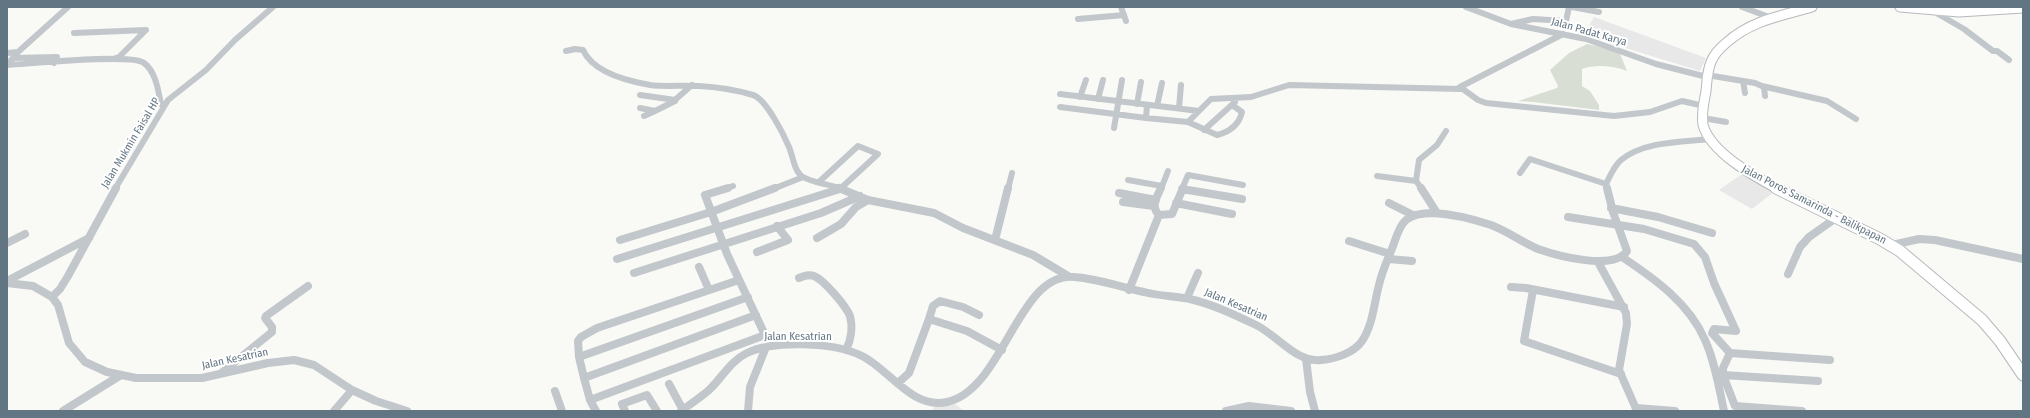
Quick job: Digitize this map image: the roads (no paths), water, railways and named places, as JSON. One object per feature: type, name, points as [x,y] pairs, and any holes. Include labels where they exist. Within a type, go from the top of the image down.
[{"type":"highway","name":"Jalan Poros Samarinda - Balikpapan","points":[[1813,7],[1769,17],[1745,30],[1725,45],[1714,56],[1707,76],[1703,118],[1703,126],[1710,139],[1720,151],[1743,169],[1836,218],[1892,245],[1973,311],[1990,328],[2019,363],[2023,375]]},
{"type":"highway","points":[[1900,7],[1959,12],[2023,8]]},
{"type":"highway","points":[[1913,7],[1929,10]]},
{"type":"street","points":[[7,65],[18,52],[68,7]]},
{"type":"street","name":"Jalan Mukmin Faisal HP","points":[[52,297],[66,281],[90,238],[108,201],[164,106],[173,95],[206,70],[235,40],[273,7]]},
{"type":"street","points":[[1078,19],[1125,18],[1121,7]]},
{"type":"street","name":"Jalan Padat Karya","points":[[1466,7],[1511,24],[1599,43],[1664,67],[1707,76],[1743,81],[1827,101],[1847,115],[1856,119]]},
{"type":"street","points":[[1511,24],[1533,19],[1566,21],[1571,7],[1600,12]]},
{"type":"street","points":[[1742,7],[1759,12],[1769,17]]},
{"type":"street","points":[[1929,10],[1964,29],[1993,51],[1997,51],[2009,60]]},
{"type":"street","points":[[74,32],[95,33],[146,30],[119,57],[114,59]]},
{"type":"street","points":[[1464,91],[1461,86],[1563,34]]},
{"type":"street","points":[[566,50],[575,48],[583,50],[587,59],[602,71],[638,82],[692,85],[742,92],[759,98],[769,111],[789,147],[797,170],[803,177]]},
{"type":"street","points":[[7,52],[18,52]]},
{"type":"street","points":[[13,58],[52,56],[57,58],[54,63]]},
{"type":"street","points":[[7,65],[133,59],[144,64],[154,75],[161,104],[164,106]]},
{"type":"street","points":[[1080,97],[1086,80]]},
{"type":"street","points":[[1098,99],[1103,80]]},
{"type":"street","points":[[1114,128],[1122,80]]},
{"type":"street","points":[[1743,81],[1745,93]]},
{"type":"street","points":[[1137,104],[1142,82]]},
{"type":"street","points":[[1158,106],[1162,83]]},
{"type":"street","points":[[644,116],[675,100],[692,85]]},
{"type":"street","points":[[1178,108],[1181,85]]},
{"type":"street","points":[[1762,86],[1764,88],[1764,96]]},
{"type":"street","points":[[1188,122],[1211,99],[1239,98],[1253,100],[1284,89],[1299,88],[1464,91],[1486,103],[1607,116],[1624,116],[1673,106],[1682,101],[1704,106]]},
{"type":"street","points":[[640,94],[675,100]]},
{"type":"street","points":[[1060,94],[1199,111]]},
{"type":"street","points":[[1204,130],[1239,98]]},
{"type":"street","points":[[1146,118],[1147,105]]},
{"type":"street","points":[[1060,107],[1188,122],[1217,135],[1232,128],[1242,115],[1240,110],[1232,105]]},
{"type":"street","points":[[640,108],[655,111]]},
{"type":"street","points":[[1703,118],[1726,122]]},
{"type":"street","points":[[1416,181],[1418,160],[1436,146],[1446,131]]},
{"type":"street","points":[[1315,411],[1310,392],[1306,359],[1317,361],[1333,359],[1358,346],[1367,333],[1380,283],[1401,226],[1409,217],[1413,215],[1437,213],[1484,223],[1550,253],[1598,262],[1622,257],[1627,251],[1611,208],[1606,184],[1619,163],[1635,152],[1659,146],[1710,139]]},
{"type":"street","points":[[617,259],[842,188],[878,154],[858,146],[820,181]]},
{"type":"street","points":[[1520,172],[1530,159],[1606,184]]},
{"type":"street","points":[[1168,171],[1155,203],[1154,211],[1159,215],[1172,214],[1188,175],[1244,185]]},
{"type":"street","points":[[995,240],[1012,174]]},
{"type":"street","points":[[1377,176],[1416,181],[1426,193],[1437,213]]},
{"type":"street","points":[[620,240],[710,212],[803,177],[842,188],[868,200],[928,211],[964,228],[1033,255],[1069,276]]},
{"type":"street","points":[[1128,180],[1162,186]]},
{"type":"street","points":[[590,400],[765,335],[722,243],[705,195],[733,186]]},
{"type":"street","points":[[1182,189],[1242,198]]},
{"type":"street","points":[[1119,193],[1155,203]]},
{"type":"street","points":[[634,272],[836,208],[860,196]]},
{"type":"street","points":[[817,238],[836,228],[856,207],[868,200]]},
{"type":"street","points":[[1123,202],[1155,203]]},
{"type":"street","points":[[1389,203],[1413,215]]},
{"type":"street","points":[[1176,204],[1232,214]]},
{"type":"street","points":[[1611,208],[1658,217],[1712,233]]},
{"type":"street","points":[[1129,290],[1159,215]]},
{"type":"street","points":[[1568,217],[1648,230],[1694,244],[1705,257],[1714,283],[1736,331],[1714,330],[1712,333],[1730,353],[1830,360]]},
{"type":"street","points":[[1788,274],[1800,247],[1809,237],[1836,218]]},
{"type":"street","points":[[757,252],[788,240],[777,226]]},
{"type":"street","points":[[7,243],[25,234]]},
{"type":"street","points":[[7,282],[90,238]]},
{"type":"street","points":[[1892,245],[1919,239],[1935,240],[2023,259]]},
{"type":"street","points":[[1350,241],[1390,257],[1412,261]]},
{"type":"street","points":[[1622,257],[1661,283],[1686,310],[1705,339],[1724,411]]},
{"type":"street","points":[[1598,262],[1624,307],[1628,324],[1620,356],[1621,374],[1636,410],[1675,411]]},
{"type":"street","points":[[699,267],[709,290]]},
{"type":"street","points":[[1187,298],[1198,273]]},
{"type":"street","points":[[799,278],[808,275],[817,278],[827,286],[848,312],[851,335],[846,350]]},
{"type":"street","name":"Jalan Kesatrian","points":[[682,410],[714,385],[730,364],[737,358],[752,350],[766,347],[834,347],[846,350],[874,364],[911,394],[928,402],[943,403],[952,401],[975,387],[989,370],[1002,350],[1018,318],[1036,296],[1050,282],[1058,278],[1069,276],[1155,295],[1187,298],[1209,305],[1259,326],[1306,359]]},
{"type":"street","points":[[596,411],[590,400],[576,343],[581,337],[586,333],[739,280]]},
{"type":"street","points":[[7,282],[33,286],[52,297]]},
{"type":"street","points":[[218,375],[272,332],[272,327],[265,318],[266,316],[308,286]]},
{"type":"street","points":[[1511,287],[1624,307]]},
{"type":"street","points":[[1533,290],[1524,341],[1621,374]]},
{"type":"street","name":"Jalan Kesatrian","points":[[52,297],[58,306],[63,329],[69,343],[81,358],[94,367],[121,375],[157,378],[202,378],[268,363],[294,360],[314,365],[352,390],[376,401],[407,411]]},
{"type":"street","points":[[579,357],[748,297]]},
{"type":"street","points":[[898,383],[909,373],[933,306],[940,301],[963,307],[979,315]]},
{"type":"street","points":[[584,378],[756,315]]},
{"type":"street","points":[[929,319],[963,330],[991,342],[1002,350]]},
{"type":"street","points":[[748,411],[747,401],[759,361],[766,347]]},
{"type":"street","points":[[1730,353],[1723,368],[1723,375],[1735,406],[1802,411]]},
{"type":"street","points":[[63,411],[121,375]]},
{"type":"street","points":[[1723,375],[1818,381]]},
{"type":"street","points":[[669,384],[682,410]]},
{"type":"street","points":[[334,411],[352,390]]},
{"type":"street","points":[[555,391],[562,411]]},
{"type":"street","points":[[625,411],[622,404],[647,395],[657,411]]},
{"type":"street","points":[[1226,411],[1249,406],[1291,411]]}]
